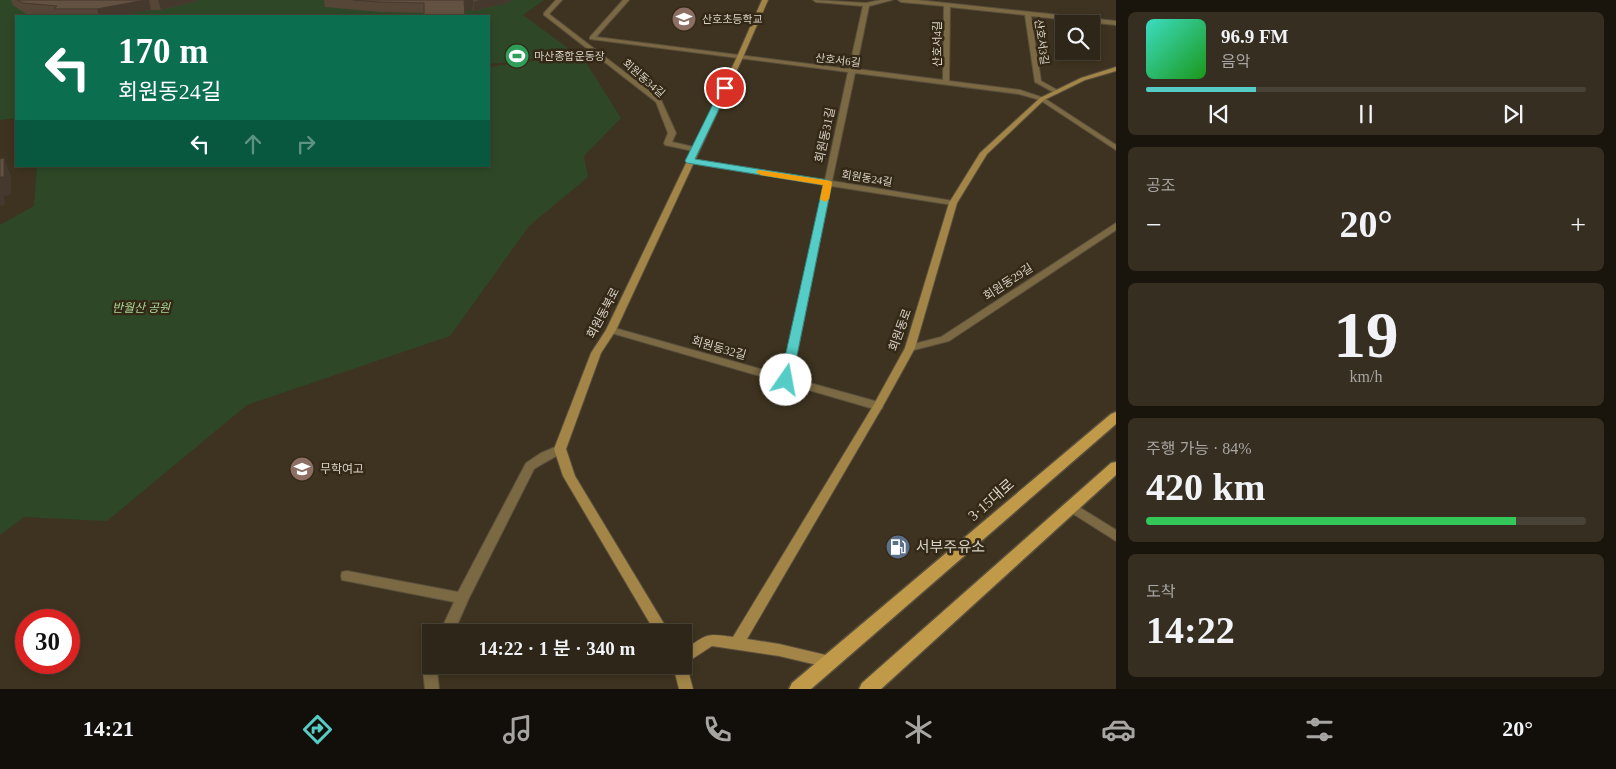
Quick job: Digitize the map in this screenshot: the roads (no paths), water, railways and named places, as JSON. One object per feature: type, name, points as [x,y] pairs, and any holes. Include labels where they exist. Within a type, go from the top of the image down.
[{"type":"main road","name":"회원동북로","points":[[560,449],[596,353],[611,330],[765,0]]},
{"type":"main road","name":"회원동로","points":[[737,644],[878,406],[910,348],[953,203],[984,153],[1042,99],[1083,79],[1116,69]]},
{"type":"main road","name":"3·15대로","points":[[798,689],[1116,417]]},
{"type":"main road","points":[[560,449],[569,476],[657,624]]},
{"type":"main road","points":[[868,689],[1116,467]]},
{"type":"main road","points":[[692,652],[710,640],[779,650],[830,662]]},
{"type":"main road","points":[[682,674],[686,689]]},
{"type":"street","points":[[559,0],[546,14],[584,43],[592,38],[626,0]]},
{"type":"street","points":[[816,0],[866,5],[889,0]]},
{"type":"street","points":[[901,0],[1116,23]]},
{"type":"street","name":"회원동31길","points":[[786,380],[866,5]]},
{"type":"street","name":"산호서4길","points":[[946,83],[947,5]]},
{"type":"street","name":"산호서3길","points":[[1028,14],[1038,82],[1057,92]]},
{"type":"street","name":"산호서6길","points":[[592,38],[1020,92],[1042,99],[1116,148]]},
{"type":"street","name":"회원동34길","points":[[584,43],[659,101],[672,133],[668,143],[695,150]]},
{"type":"street","name":"회원동24길","points":[[690,161],[953,203]]},
{"type":"street","name":"회원동29길","points":[[910,348],[945,339],[1116,226]]},
{"type":"street","name":"회원동32길","points":[[611,330],[878,406]]},
{"type":"street","points":[[451,624],[530,466],[560,449]]},
{"type":"street","points":[[1071,507],[1116,536]]},
{"type":"street","points":[[347,576],[462,598]]},
{"type":"street","points":[[430,674],[432,689]]},
{"type":"place","name":"산호초등학교","points":[[684,19]]},
{"type":"place","name":"마산종합운동장","points":[[517,56]]},
{"type":"place","name":"무학여고","points":[[302,469]]},
{"type":"place","name":"서부주유소","points":[[898,547]]},
{"type":"park label","name":"반월산 공원","points":[[141,308]]}]
